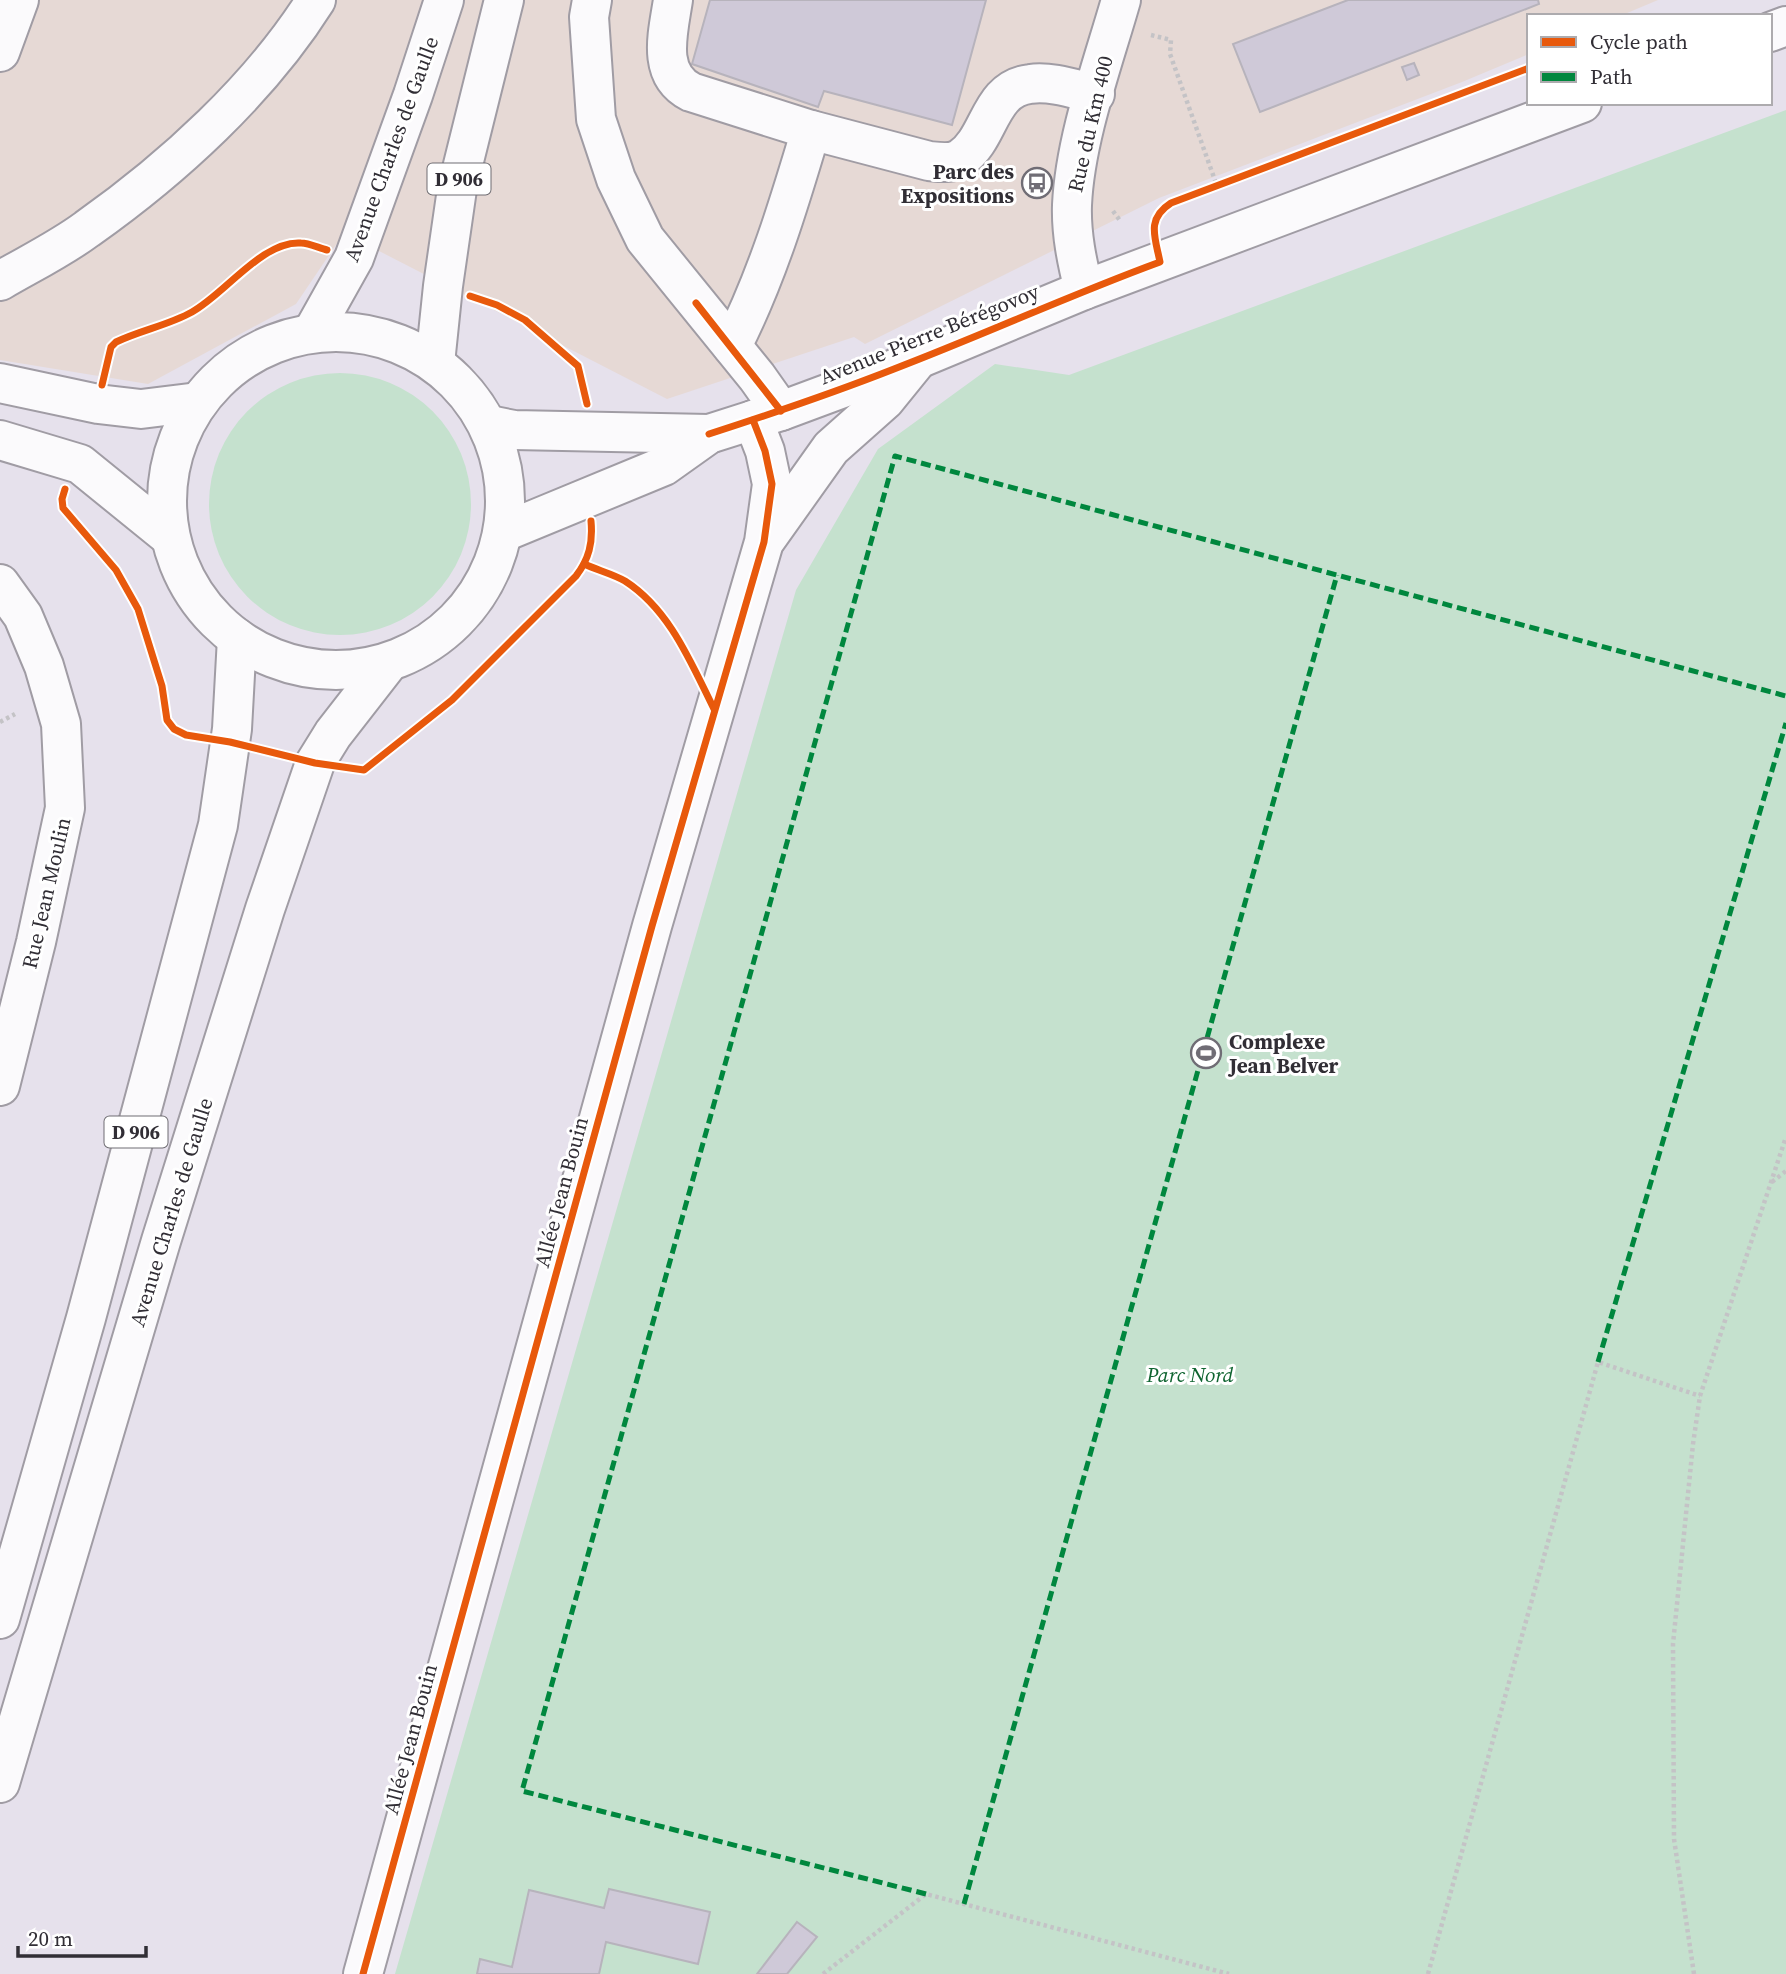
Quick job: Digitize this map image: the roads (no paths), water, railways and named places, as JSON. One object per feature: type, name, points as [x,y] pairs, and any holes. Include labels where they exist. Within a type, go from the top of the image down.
[{"type":"street","points":[[0,52],[19,0]]},
{"type":"street","points":[[0,281],[85,231],[165,169],[252,85],[316,0]]},
{"type":"street","name":"Avenue Charles de Gaulle","points":[[312,333],[354,258],[444,0]]},
{"type":"street","name":"D 906","points":[[435,363],[457,189],[504,0]]},
{"type":"street","name":"Allée Jean Bouin","points":[[363,1974],[649,940],[764,542],[772,484],[765,451],[767,415],[732,346],[646,239],[616,179],[596,119],[589,17],[592,0]]},
{"type":"street","points":[[673,0],[667,61],[670,74],[678,85],[691,92],[811,130],[929,161],[960,159],[973,146],[996,103],[1012,90],[1029,84],[1054,85],[1095,94]]},
{"type":"street","name":"Rue du Km 400","points":[[1084,290],[1073,241],[1074,177],[1121,0]]},
{"type":"street","name":"Avenue Pierre Bérégovoy","points":[[504,532],[664,466],[709,434],[917,360],[1084,290],[1577,105]]},
{"type":"street","points":[[732,346],[752,305],[783,225],[811,130]]},
{"type":"street","points":[[355,332],[397,342],[435,363],[456,380],[489,425],[501,459],[507,495],[504,532],[490,575],[464,613],[430,643],[389,662],[358,669],[326,670],[305,667],[264,655],[237,638],[207,610],[184,576],[170,537],[166,502],[170,467],[180,433],[198,402],[221,377],[248,356],[279,341],[312,333],[355,332]]},
{"type":"street","points":[[764,542],[831,448],[885,400],[917,360]]},
{"type":"street","points":[[0,383],[98,404],[141,409],[198,402]]},
{"type":"street","name":"Avenue Pierre Bérégovoy","points":[[489,425],[514,430],[709,434]]},
{"type":"street","points":[[0,440],[80,464],[170,537]]},
{"type":"street","name":"Rue Jean Moulin","points":[[0,584],[23,616],[44,666],[61,724],[65,808],[36,942],[0,1086]]},
{"type":"street","name":"D 906","points":[[0,1619],[86,1318],[218,825],[232,729],[237,638]]},
{"type":"street","name":"Avenue Charles de Gaulle","points":[[0,1783],[161,1241],[265,909],[315,763],[333,734],[389,662]]},
{"type":"place","name":"Parc des Expositions","points":[[1037,183]]},
{"type":"place","name":"Complexe Jean Belver","points":[[1206,1053]]},
{"type":"park label","name":"Parc Nord","points":[[1190,1374]]}]
